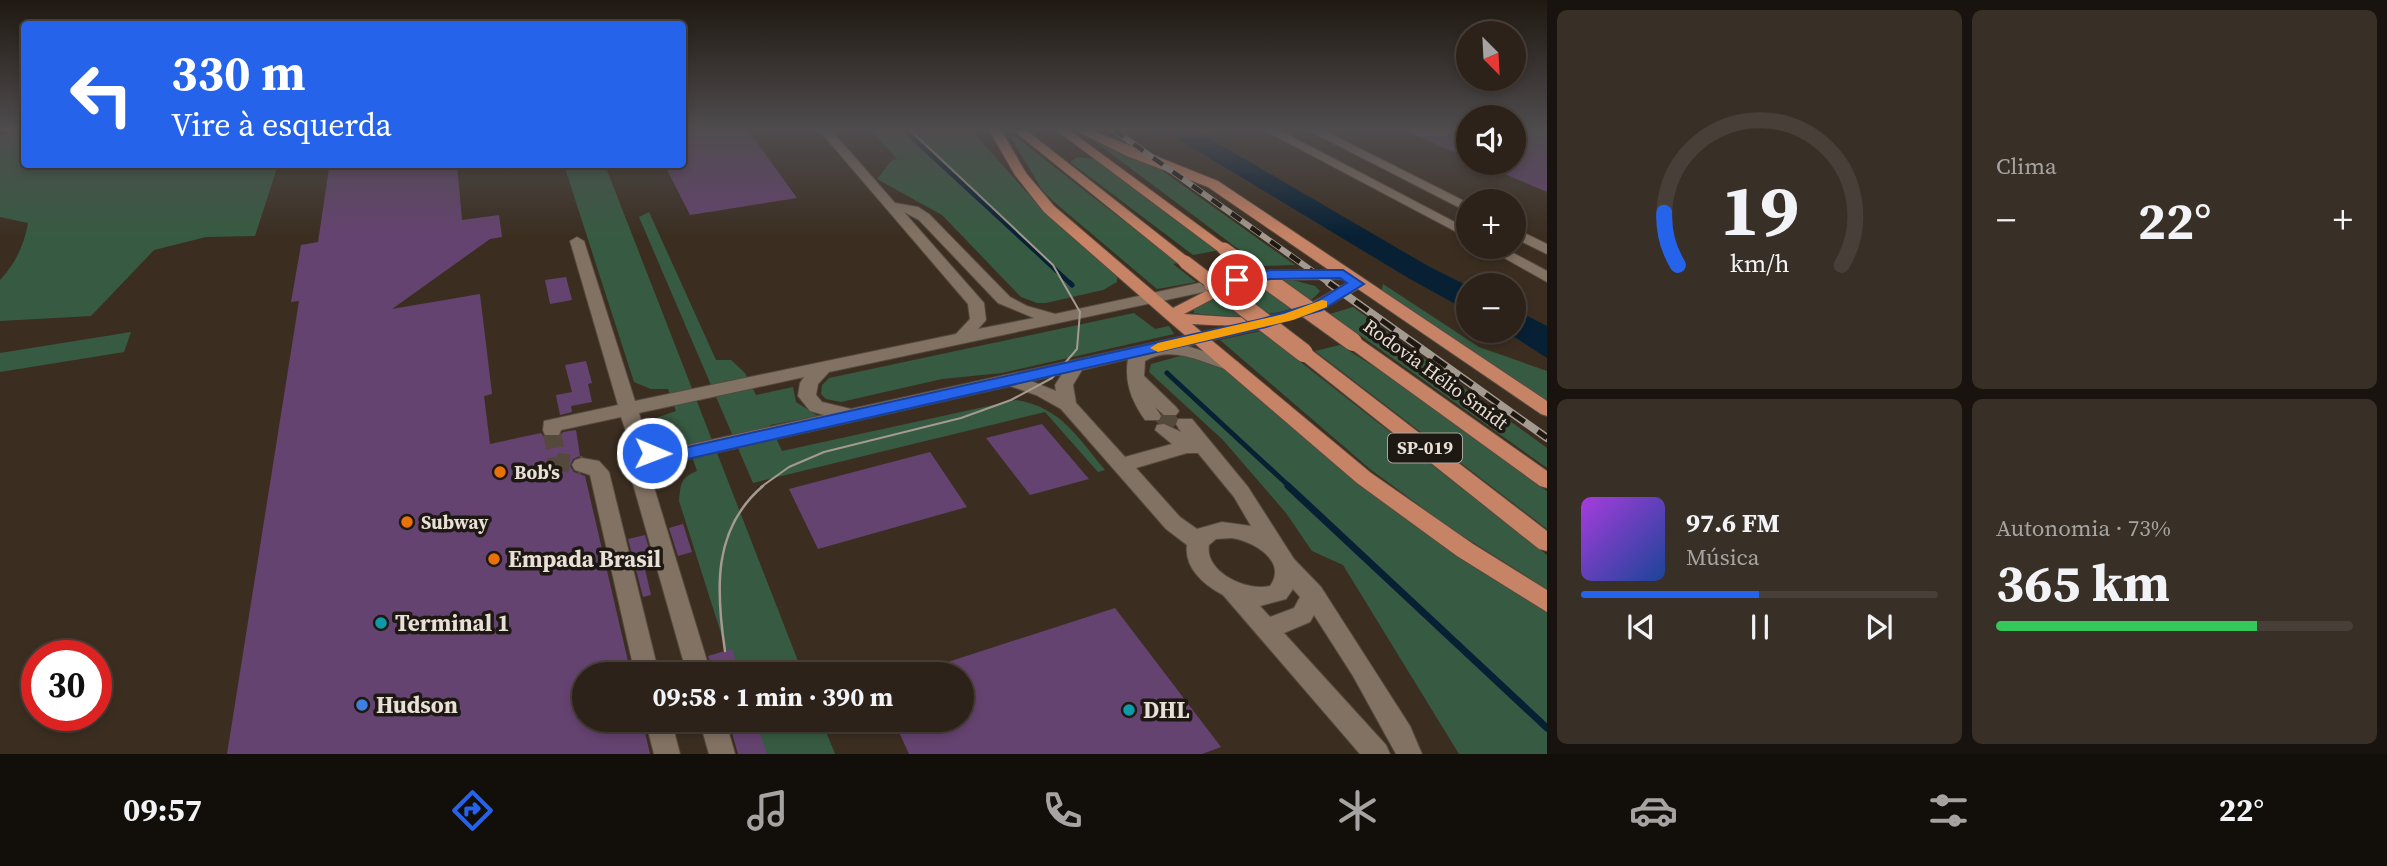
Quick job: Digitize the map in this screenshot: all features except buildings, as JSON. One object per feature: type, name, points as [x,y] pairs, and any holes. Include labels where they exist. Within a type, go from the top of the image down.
[{"type":"main road","points":[[1017,165],[1033,192],[1199,339],[1364,478],[1414,515],[1547,602]]},
{"type":"main road","name":"SP-019","points":[[1063,165],[1547,543]]},
{"type":"main road","name":"Rodovia Hélio Smidt","points":[[1108,165],[1547,481]]},
{"type":"main road","points":[[1163,165],[1213,184],[1547,410]]},
{"type":"main road","points":[[1174,317],[1237,280],[1271,275],[1350,279]]},
{"type":"main road","points":[[1174,317],[1250,320],[1288,317],[1317,307],[1350,279]]},
{"type":"street","points":[[855,165],[976,303],[978,320],[962,338]]},
{"type":"street","points":[[1336,165],[1456,228]]},
{"type":"street","points":[[1383,165],[1456,202]]},
{"type":"street","points":[[891,206],[913,210],[924,217],[1014,306],[1056,318]]},
{"type":"street","points":[[1526,239],[1547,250]]},
{"type":"street","points":[[577,241],[638,441],[652,453],[672,456]]},
{"type":"street","points":[[1514,259],[1547,277]]},
{"type":"street","points":[[1100,309],[1126,293],[1130,279]]},
{"type":"street","points":[[552,428],[661,402],[1237,280]]},
{"type":"street","points":[[695,662],[643,484],[650,470],[672,456],[1288,317]]},
{"type":"street","points":[[1231,366],[1195,353],[1168,349],[1147,350],[1137,358],[1135,377],[1139,396],[1215,458],[1241,492],[1283,561],[1288,579],[1282,589],[1269,596],[1251,596],[1232,591],[1214,580],[1202,567],[1196,553],[1198,541],[1206,533],[1219,529],[1235,529],[1268,544],[1283,561],[1313,594],[1401,735],[1409,754]]},
{"type":"street","points":[[1067,405],[1064,385],[1075,366]]},
{"type":"street","points":[[823,368],[809,383],[807,396],[816,407],[853,415]]},
{"type":"street","points":[[1011,380],[1042,391],[1067,405],[1172,523],[1198,541]]},
{"type":"street","points":[[1120,466],[1195,444]]},
{"type":"street","points":[[582,465],[592,466],[599,472],[645,662]]},
{"type":"street","points":[[1232,591],[1377,754]]},
{"type":"street","points":[[1265,629],[1302,615],[1313,594]]},
{"type":"street","points":[[661,732],[667,754]]},
{"type":"street","points":[[716,732],[722,754]]},
{"type":"green space","points":[[0,165],[21,165],[21,168],[277,168],[255,236],[206,237],[154,250],[91,316],[0,321],[0,280],[18,253],[28,223],[0,217]]},
{"type":"green space","points":[[888,165],[1002,165],[1039,206],[1111,267],[1117,276],[1117,282],[1103,290],[1046,303],[1037,303],[1021,297],[942,215],[877,179]]},
{"type":"green space","points":[[1027,165],[1052,165],[1178,263],[1173,264],[1196,282],[1157,289],[1042,190]]},
{"type":"green space","points":[[1074,165],[1103,165],[1220,250],[1193,255]]},
{"type":"green space","points":[[1126,165],[1155,165],[1295,265],[1261,266]]},
{"type":"green space","points":[[565,168],[606,168],[798,662],[730,662],[679,501],[682,482],[697,471],[688,445],[666,446],[647,434],[653,419],[676,411],[668,389],[651,389],[634,382]]},
{"type":"green space","points":[[649,212],[716,360],[731,360],[745,373],[756,395],[793,387],[796,402],[818,416],[770,425],[782,451],[1016,400],[1045,409],[1057,417],[1105,470],[1098,472],[1045,412],[753,483],[639,217]]},
{"type":"green space","points":[[1289,279],[1315,286],[1320,291],[1310,300],[1279,312],[1242,316],[1194,313],[1194,308],[1205,301],[1228,292]]},
{"type":"green space","points":[[1383,284],[1456,332],[1456,342],[1381,293]]},
{"type":"green space","points":[[1353,307],[1547,448],[1547,468],[1330,314]]},
{"type":"green space","points":[[1134,313],[1155,329],[1169,326],[1174,334],[1002,373],[942,379],[841,402],[826,399],[821,394],[822,385],[829,378]]},
{"type":"green space","points":[[1261,331],[1547,555],[1547,589],[1450,528],[1370,469],[1220,340]]},
{"type":"green space","points":[[131,332],[124,352],[0,372],[0,353]]},
{"type":"green space","points":[[1458,343],[1473,343],[1547,371],[1547,401]]},
{"type":"green space","points":[[1340,345],[1406,387],[1547,491],[1547,529],[1315,351]]},
{"type":"green space","points":[[1180,356],[1205,360],[1228,371],[1547,610],[1547,754],[1459,754],[1343,565],[1312,551],[1286,513],[1223,440],[1149,372],[1151,364]]},
{"type":"green space","points":[[753,732],[826,732],[835,754],[760,754]]},
{"type":"water","points":[[1221,165],[1255,165],[1456,280],[1456,304]]},
{"type":"water","points":[[1526,315],[1547,326],[1547,358],[1524,343],[1526,343]]},
{"type":"waterway","points":[[942,165],[1072,285],[1070,283]]},
{"type":"waterway","points":[[1167,373],[1290,487]]},
{"type":"waterway","points":[[1288,486],[1547,728]]},
{"type":"tunnel","points":[[1161,414],[1174,427]]},
{"type":"tunnel","points":[[552,430],[557,462],[582,465]]},
{"type":"tram line","points":[[761,487],[789,467],[824,452],[961,418],[1011,400],[1052,378],[1077,349],[1080,312],[1053,265],[947,165]]},
{"type":"tram line","points":[[725,651],[720,584],[726,541],[734,521],[746,503],[763,486]]},
{"type":"railway","points":[[1163,165],[1332,285]]},
{"type":"railway","points":[[1329,283],[1547,438]]},
{"type":"slow traffic","points":[[1158,348],[1288,317],[1322,304]]},
{"type":"place","name":"Bob's","points":[[500,472]]},
{"type":"place","name":"Subway","points":[[407,522]]},
{"type":"place","name":"Empada Brasil","points":[[494,559]]},
{"type":"place","name":"Terminal 1","points":[[381,623]]},
{"type":"place","name":"Hudson","points":[[362,705]]},
{"type":"place","name":"DHL","points":[[1129,710]]},
{"type":"route","points":[[652,453],[666,457],[679,455],[1266,323],[1317,307],[1357,284],[1343,274],[1271,275],[1237,280]]}]
